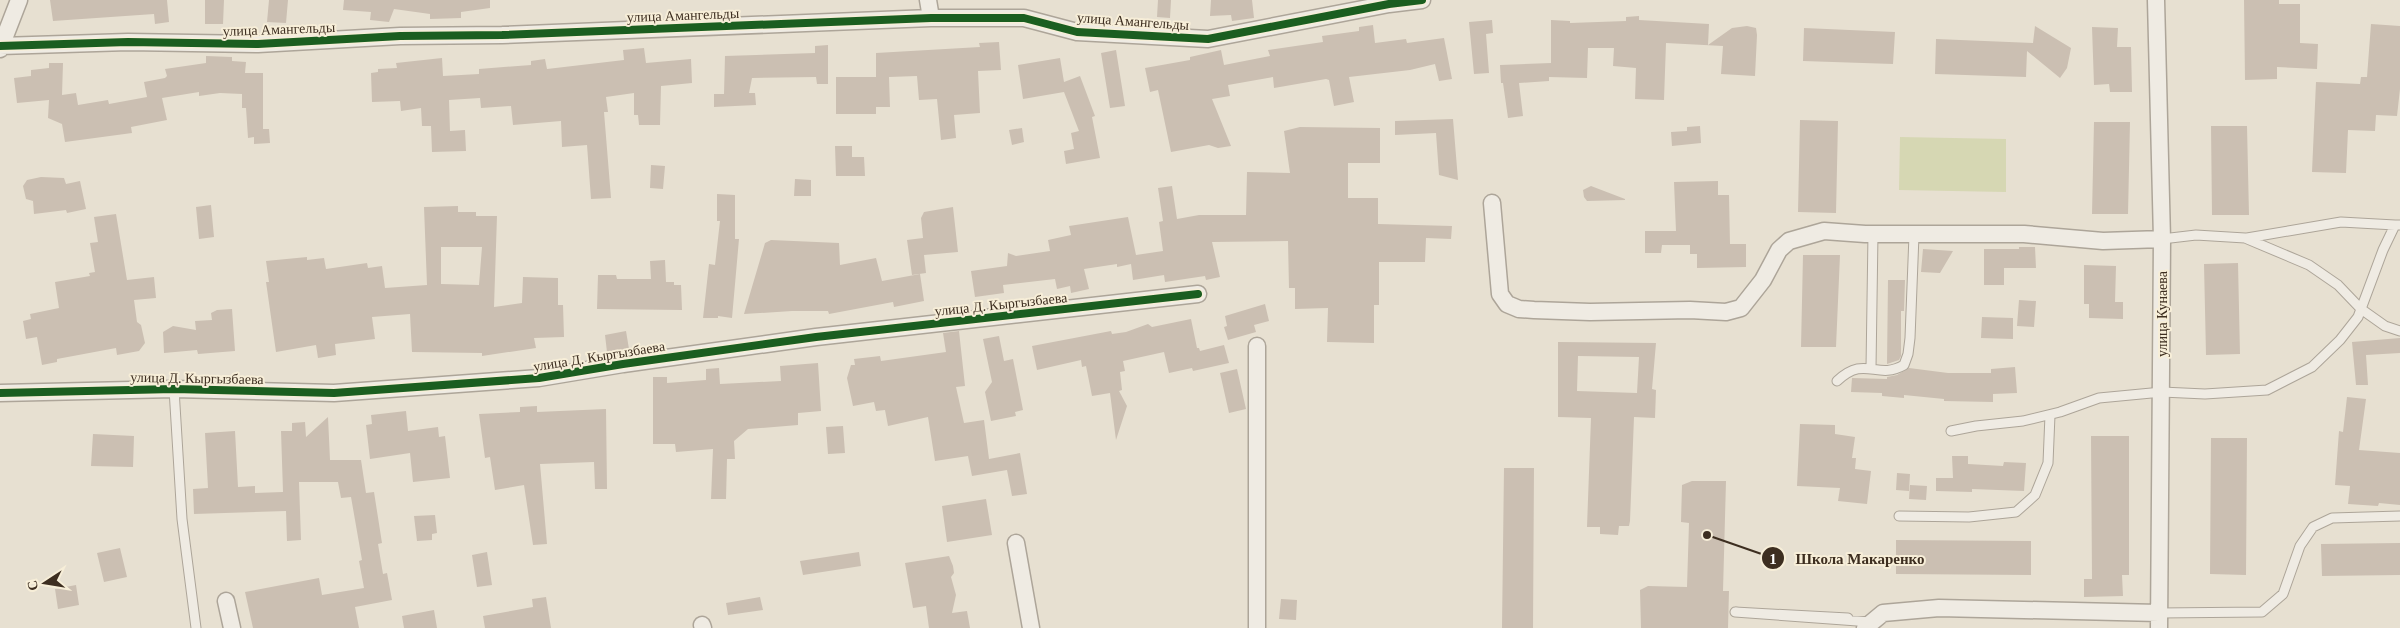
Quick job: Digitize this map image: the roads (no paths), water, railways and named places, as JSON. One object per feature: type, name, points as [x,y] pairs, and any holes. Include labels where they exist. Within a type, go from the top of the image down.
[{"type":"street","points":[[0,47],[19,0]]},
{"type":"street","points":[[928,0],[931,18]]},
{"type":"street","name":"улица Амангельды","points":[[0,47],[128,42],[258,44],[400,36],[502,35],[931,18],[1024,18],[1077,32],[1208,39],[1389,4],[1422,0]]},
{"type":"street","name":"улица Кунаева","points":[[2156,0],[2162,239],[2159,620]]},
{"type":"street","points":[[1492,204],[1500,294],[1507,304],[1519,309],[1534,310],[1590,312],[1690,310],[1726,312],[1741,308],[1763,280],[1779,250],[1789,241],[1824,231],[1873,234],[2024,234],[2103,241],[2162,239]]},
{"type":"street","name":"улица Д. Кыргызбаева","points":[[0,393],[174,389],[334,393],[538,378],[816,337],[1198,294]]},
{"type":"street","points":[[1257,346],[1257,628]]},
{"type":"street","points":[[1016,544],[1031,628]]},
{"type":"street","points":[[226,601],[232,628]]},
{"type":"street","points":[[1868,625],[1884,613],[1939,608],[2159,620]]},
{"type":"lane","points":[[1951,431],[2023,421],[2050,415],[2100,398],[2162,392],[2205,394],[2267,390],[2312,367],[2340,340],[2358,317],[2382,250],[2398,225],[2341,222],[2245,238],[2196,235],[2162,239]]},
{"type":"lane","points":[[1870,368],[1873,234]]},
{"type":"lane","points":[[1837,381],[1847,372],[1857,368],[1870,368],[1885,372],[1904,365],[1908,354],[1914,234]]},
{"type":"lane","points":[[2245,238],[2309,265],[2338,285],[2361,309],[2385,326],[2400,331]]},
{"type":"lane","points":[[174,389],[182,519],[196,628]]},
{"type":"lane","points":[[1899,516],[1969,517],[2016,512],[2035,495],[2048,463],[2050,415]]},
{"type":"lane","points":[[2159,620],[2262,612],[2283,594],[2300,546],[2313,526],[2332,518],[2400,516]]},
{"type":"lane","points":[[1848,618],[1735,612],[1868,625]]},
{"type":"place","name":"Школа Макаренко","points":[[1707,535]]}]
